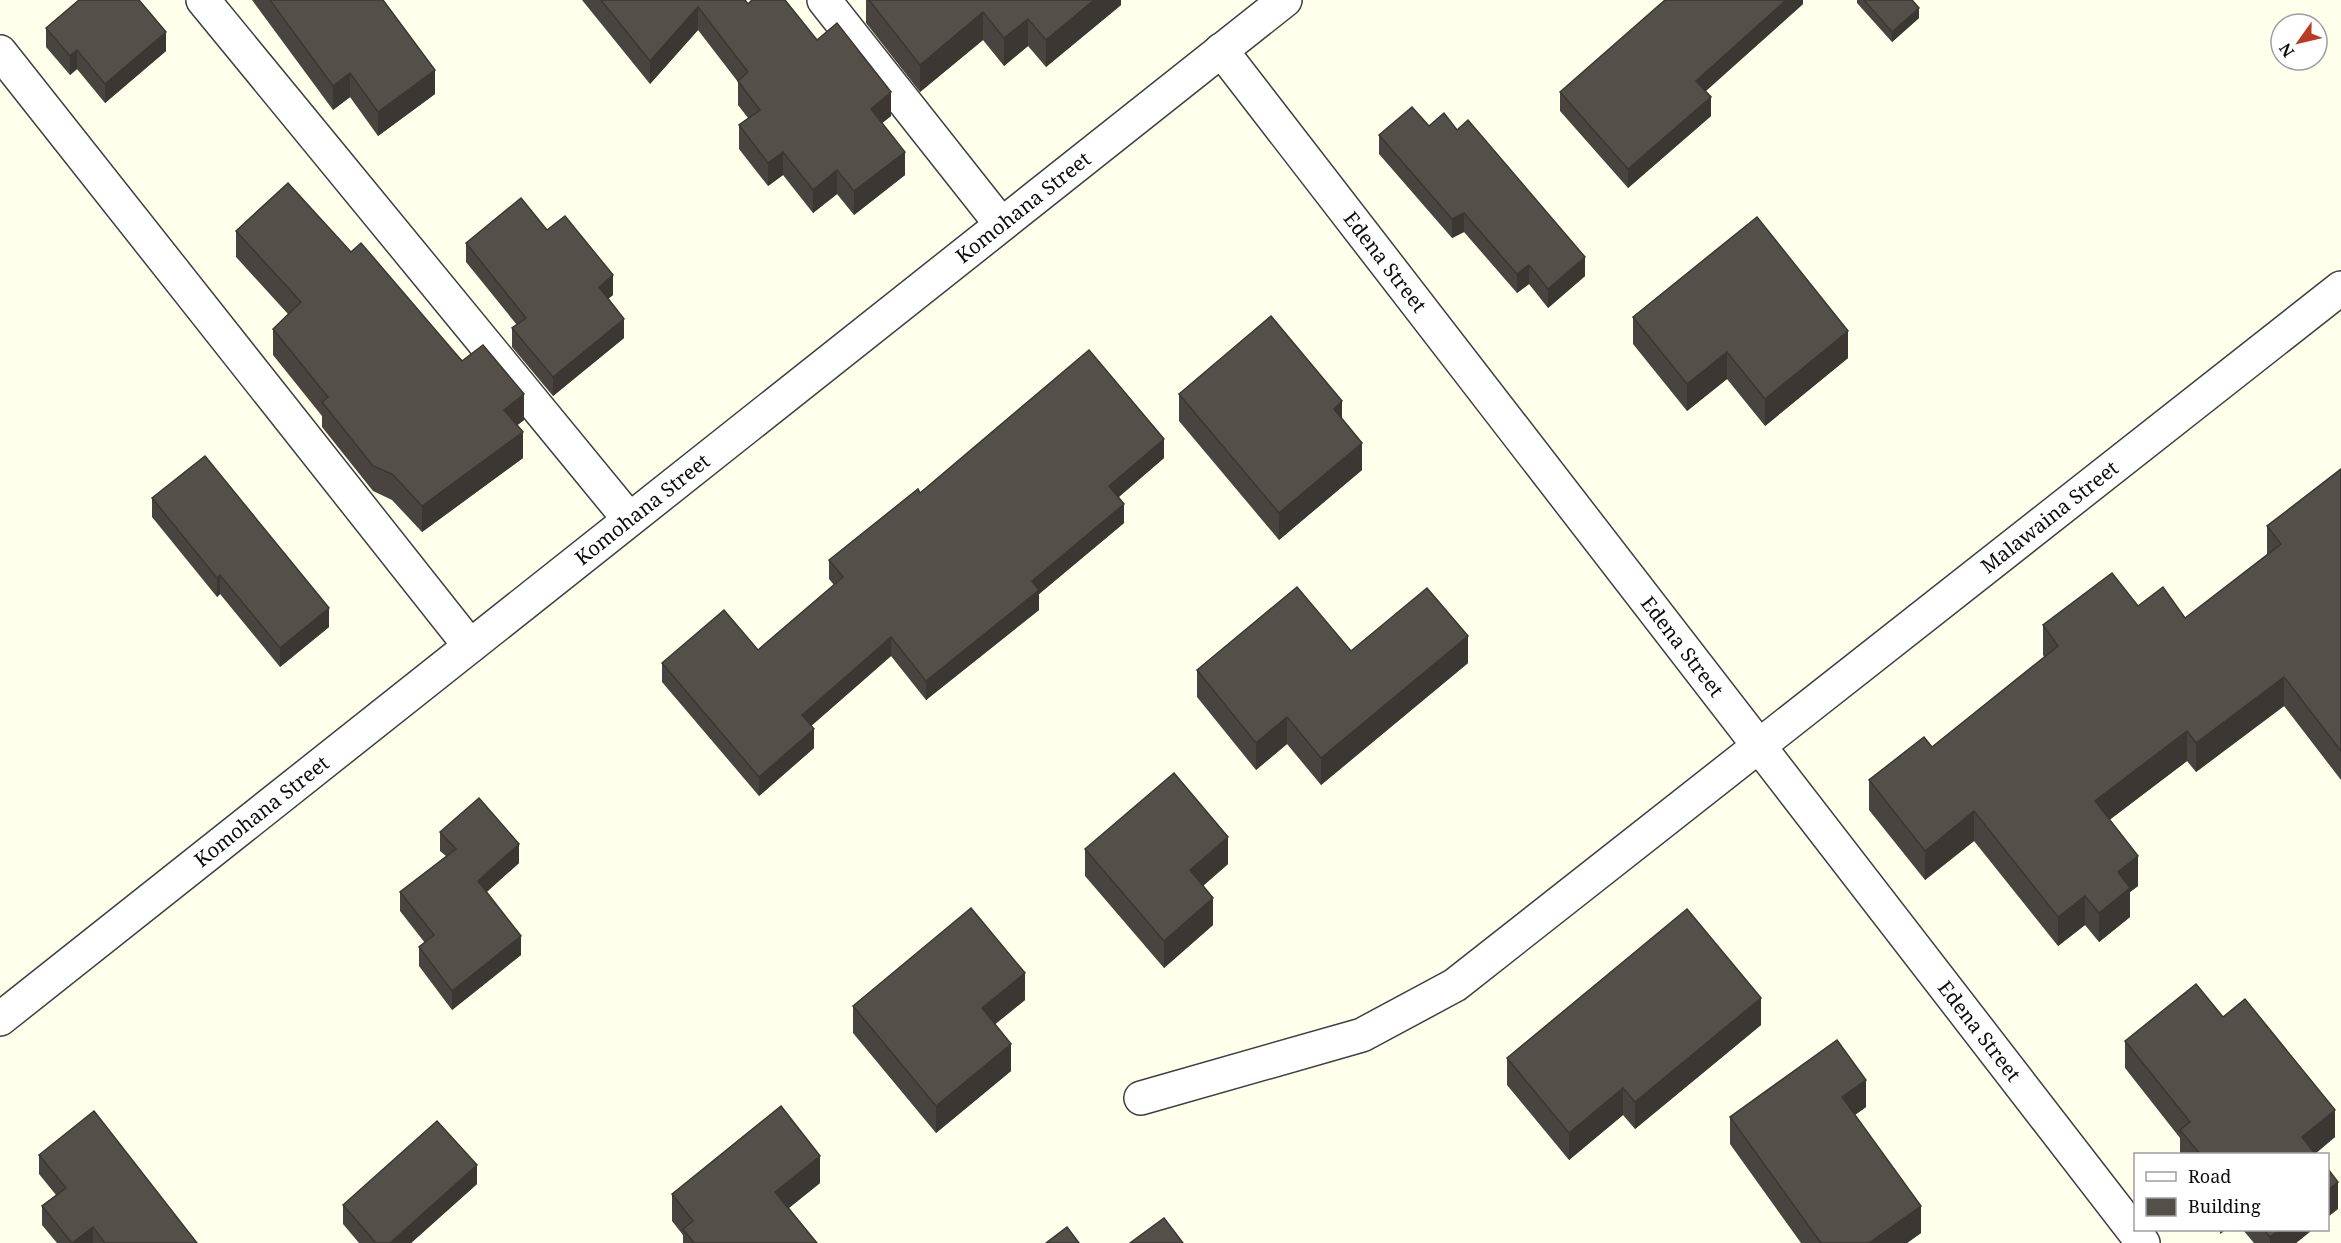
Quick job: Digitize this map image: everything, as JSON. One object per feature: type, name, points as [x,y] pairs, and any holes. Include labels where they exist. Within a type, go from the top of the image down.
[{"type":"street","points":[[203,0],[629,519]]},
{"type":"street","points":[[824,0],[1001,224]]},
{"type":"street","name":"Komohana Street","points":[[0,1019],[1284,0]]},
{"type":"street","name":"Edena Street","points":[[1221,50],[2134,1230]]},
{"type":"street","points":[[0,52],[470,646]]},
{"type":"street","name":"Malawaina Street","points":[[1141,1098],[1362,1035],[1455,985],[2341,288]]},
{"type":"street","name":"Edena Street","points":[[2135,1231],[2144,1243]]},
{"type":"building","points":[[79,0],[139,0],[166,32],[105,84],[77,50],[70,56],[46,28]]},
{"type":"building","points":[[270,0],[383,0],[435,70],[378,112],[350,73],[333,86]]},
{"type":"building","points":[[601,0],[745,0],[748,4],[752,0],[785,0],[817,40],[837,23],[891,92],[871,109],[905,152],[854,191],[837,170],[813,190],[783,152],[768,163],[739,125],[760,110],[738,81],[748,72],[698,7],[650,61]]},
{"type":"building","points":[[869,0],[1094,0],[1046,40],[1028,19],[1004,38],[983,12],[920,65]]},
{"type":"building","points":[[1665,0],[1786,0],[1696,81],[1711,97],[1628,169],[1560,92]]},
{"type":"building","points":[[1864,0],[1912,0],[1919,8],[1892,32]]},
{"type":"building","points":[[1412,107],[1429,126],[1444,113],[1457,130],[1468,120],[1585,257],[1548,289],[1529,265],[1517,274],[1464,213],[1452,219],[1379,135]]},
{"type":"building","points":[[288,183],[351,252],[361,243],[462,361],[483,345],[524,394],[504,410],[523,432],[422,506],[392,474],[373,466],[322,402],[328,397],[273,329],[301,302],[236,231]]},
{"type":"building","points":[[521,198],[547,230],[565,216],[613,275],[599,287],[624,319],[553,377],[512,328],[526,318],[466,243]]},
{"type":"building","points":[[1757,217],[1848,331],[1765,399],[1727,352],[1687,384],[1633,317]]},
{"type":"building","points":[[1271,316],[1342,401],[1334,409],[1362,443],[1279,513],[1179,394]]},
{"type":"building","points":[[1089,350],[1164,439],[1109,486],[1124,504],[1032,581],[1039,590],[926,681],[891,637],[802,715],[814,729],[759,777],[662,663],[724,610],[758,650],[843,577],[829,560],[918,489],[920,493]]},
{"type":"building","points":[[205,456],[329,608],[280,648],[220,575],[217,578],[152,498]]},
{"type":"building","points":[[2341,469],[2341,751],[2284,677],[2196,743],[2187,731],[2095,801],[2138,856],[2118,872],[2130,888],[2099,913],[2085,896],[2058,917],[1974,811],[1925,851],[1869,780],[1924,737],[1932,747],[2058,646],[2043,625],[2112,573],[2138,606],[2163,587],[2185,618],[2281,544],[2267,526]]},
{"type":"building","points":[[1297,587],[1351,651],[1427,588],[1468,636],[1321,758],[1287,717],[1256,743],[1197,670]]},
{"type":"building","points":[[1174,773],[1228,837],[1190,870],[1213,898],[1164,941],[1085,849]]},
{"type":"building","points":[[479,798],[519,844],[478,881],[521,936],[452,991],[419,947],[434,935],[400,892],[456,849],[440,832]]},
{"type":"building","points":[[971,908],[1025,973],[982,1008],[1011,1044],[936,1106],[853,1006]]},
{"type":"building","points":[[1687,909],[1761,998],[1635,1102],[1623,1088],[1569,1133],[1507,1058]]},
{"type":"building","points":[[2196,984],[2223,1017],[2245,999],[2335,1110],[2302,1137],[2314,1153],[2199,1153],[2180,1130],[2190,1122],[2125,1041]]},
{"type":"building","points":[[1837,1040],[1866,1080],[1842,1097],[1921,1206],[1869,1243],[1821,1243],[1730,1117]]},
{"type":"building","points":[[781,1106],[820,1156],[775,1192],[817,1243],[694,1243],[683,1229],[693,1221],[672,1194]]},
{"type":"building","points":[[94,1111],[197,1243],[105,1243],[93,1227],[72,1243],[42,1206],[66,1188],[39,1155]]},
{"type":"building","points":[[437,1121],[477,1165],[390,1243],[376,1243],[343,1205]]},
{"type":"building","points":[[2329,1170],[2338,1182],[2329,1189]]},
{"type":"building","points":[[1164,1218],[1183,1243],[1130,1243]]},
{"type":"building","points":[[1067,1227],[1079,1243],[1046,1243]]},
{"type":"building","points":[[2265,1231],[2278,1231],[2270,1237]]}]
